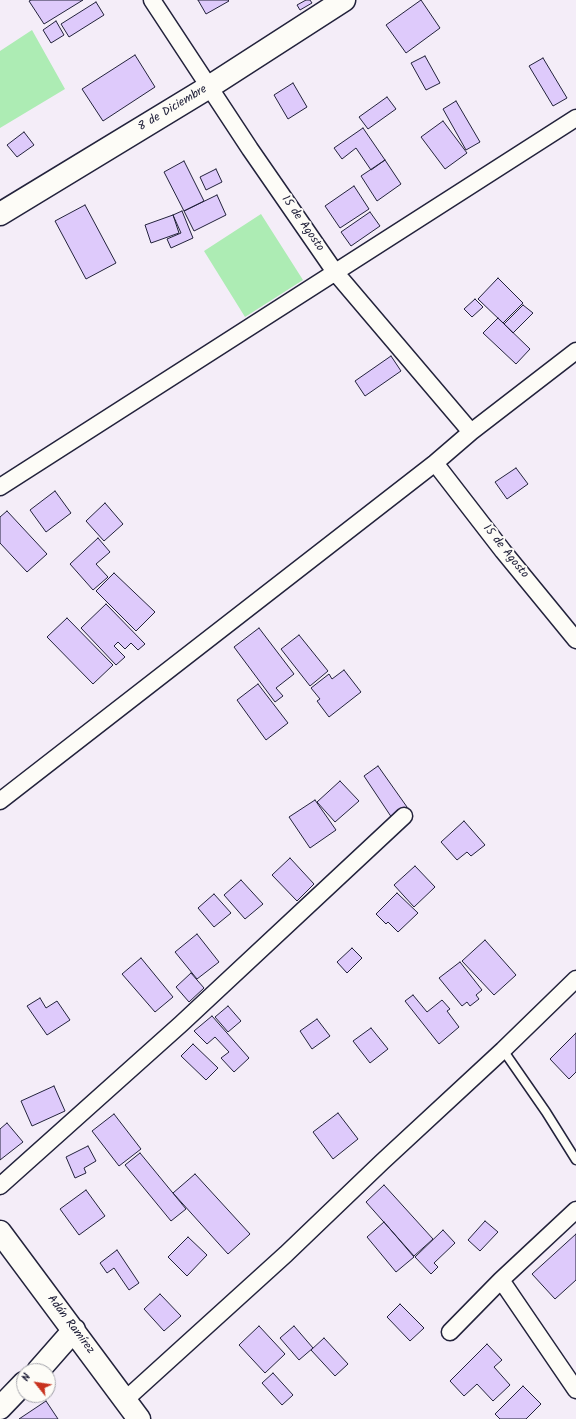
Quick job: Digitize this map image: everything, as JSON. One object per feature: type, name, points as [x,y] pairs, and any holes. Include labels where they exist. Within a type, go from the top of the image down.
[{"type":"street","name":"15 de Agosto","points":[[152,0],[209,87],[335,272],[471,432]]},
{"type":"street","name":"8 de Diciembre","points":[[1,211],[209,87],[344,0]]},
{"type":"street","points":[[0,487],[576,118]]},
{"type":"street","points":[[0,800],[435,463],[471,432],[576,351]]},
{"type":"street","name":"15 de Agosto","points":[[435,463],[503,551],[576,640]]},
{"type":"street","points":[[0,1186],[181,1024],[404,816]]},
{"type":"street","points":[[125,1400],[286,1254],[382,1162],[503,1050],[576,979]]},
{"type":"street","points":[[450,1332],[501,1280],[576,1210]]},
{"type":"street","name":"Adán Ramírez","points":[[0,1232],[139,1419]]},
{"type":"street","points":[[501,1280],[576,1390]]},
{"type":"street","points":[[45,1363],[74,1330]]},
{"type":"street","points":[[0,1408],[16,1391]]},
{"type":"lane","points":[[503,1050],[546,1112],[576,1160]]},
{"type":"green space","points":[[32,30],[65,89],[0,128],[0,51]]},
{"type":"green space","points":[[261,214],[303,280],[245,317],[204,251]]},
{"type":"building","points":[[83,0],[44,24],[29,1]]},
{"type":"building","points":[[198,0],[228,0],[229,1],[206,14]]},
{"type":"building","points":[[306,0],[310,0],[312,3],[300,10],[297,5]]},
{"type":"building","points":[[421,0],[440,28],[406,53],[386,25]]},
{"type":"building","points":[[96,2],[104,15],[69,37],[61,24]]},
{"type":"building","points":[[56,21],[64,35],[51,43],[43,30]]},
{"type":"building","points":[[135,55],[155,87],[103,121],[82,89]]},
{"type":"building","points":[[425,56],[440,83],[426,90],[411,63]]},
{"type":"building","points":[[543,58],[567,98],[553,106],[529,66]]},
{"type":"building","points":[[293,83],[307,107],[288,119],[274,95]]},
{"type":"building","points":[[387,97],[396,109],[368,129],[359,117]]},
{"type":"building","points":[[456,101],[480,142],[466,150],[443,109]]},
{"type":"building","points":[[443,121],[467,153],[445,169],[421,137]]},
{"type":"building","points":[[363,128],[385,160],[371,170],[356,148],[342,159],[334,148]]},
{"type":"building","points":[[24,132],[34,145],[17,157],[7,145]]},
{"type":"building","points":[[385,160],[401,184],[377,201],[361,176]]},
{"type":"building","points":[[184,161],[204,201],[184,211],[164,172]]},
{"type":"building","points":[[216,169],[222,182],[206,190],[200,177]]},
{"type":"building","points":[[354,186],[369,209],[340,228],[325,206]]},
{"type":"building","points":[[217,195],[226,215],[194,231],[184,211]]},
{"type":"building","points":[[85,205],[116,263],[86,279],[55,221]]},
{"type":"building","points":[[182,211],[193,238],[171,248],[167,239],[181,233],[173,215]]},
{"type":"building","points":[[370,212],[380,226],[351,246],[341,232]]},
{"type":"building","points":[[173,215],[179,233],[151,243],[145,225]]},
{"type":"building","points":[[498,278],[523,303],[503,323],[478,299]]},
{"type":"building","points":[[475,299],[483,307],[472,317],[464,309]]},
{"type":"building","points":[[523,305],[533,313],[513,333],[504,324]]},
{"type":"building","points":[[498,318],[530,349],[516,364],[483,333]]},
{"type":"building","points":[[391,356],[401,371],[365,396],[355,381]]},
{"type":"building","points":[[516,468],[528,484],[507,499],[495,482]]},
{"type":"building","points":[[55,491],[71,513],[46,532],[30,510]]},
{"type":"building","points":[[105,503],[123,524],[104,541],[86,521]]},
{"type":"building","points":[[7,511],[47,554],[27,572],[0,543],[0,517]]},
{"type":"building","points":[[98,538],[110,552],[96,564],[108,577],[93,590],[70,564]]},
{"type":"building","points":[[114,573],[155,612],[136,631],[96,591]]},
{"type":"building","points":[[106,604],[145,644],[138,650],[131,643],[125,649],[118,642],[114,646],[125,657],[116,665],[81,628]]},
{"type":"building","points":[[67,618],[113,665],[93,684],[47,637]]},
{"type":"building","points":[[259,628],[294,674],[276,688],[283,696],[275,702],[234,647]]},
{"type":"building","points":[[299,635],[328,671],[310,686],[281,649]]},
{"type":"building","points":[[344,670],[361,692],[329,717],[317,701],[320,699],[311,688],[329,674],[332,679]]},
{"type":"building","points":[[258,684],[288,723],[266,740],[237,700]]},
{"type":"building","points":[[378,766],[407,807],[392,818],[364,776]]},
{"type":"building","points":[[340,781],[359,801],[335,822],[317,802]]},
{"type":"building","points":[[315,800],[336,830],[310,848],[289,817]]},
{"type":"building","points":[[464,821],[485,845],[471,856],[467,852],[457,860],[441,842]]},
{"type":"building","points":[[290,858],[314,884],[297,901],[272,875]]},
{"type":"building","points":[[415,866],[435,887],[414,907],[394,885]]},
{"type":"building","points":[[241,880],[263,904],[245,919],[224,895]]},
{"type":"building","points":[[397,893],[418,913],[398,932],[388,922],[386,924],[376,914]]},
{"type":"building","points":[[214,894],[231,913],[214,927],[198,908]]},
{"type":"building","points":[[197,934],[219,962],[197,979],[175,952]]},
{"type":"building","points":[[485,940],[516,975],[494,995],[462,961]]},
{"type":"building","points":[[352,948],[362,958],[347,973],[337,962]]},
{"type":"building","points":[[141,958],[173,997],[155,1012],[122,974]]},
{"type":"building","points":[[460,962],[482,990],[476,995],[479,999],[470,1006],[467,1002],[462,1006],[439,978]]},
{"type":"building","points":[[191,973],[204,988],[189,1002],[176,987]]},
{"type":"building","points":[[413,995],[427,1012],[442,1000],[450,1009],[447,1011],[459,1027],[439,1044],[405,1001]]},
{"type":"building","points":[[40,998],[46,1008],[57,1001],[70,1020],[47,1035],[27,1006]]},
{"type":"building","points":[[228,1006],[241,1021],[228,1032],[215,1017]]},
{"type":"building","points":[[212,1016],[249,1058],[234,1072],[221,1058],[229,1052],[215,1037],[207,1044],[194,1031]]},
{"type":"building","points":[[317,1019],[330,1036],[312,1049],[300,1031]]},
{"type":"building","points":[[371,1028],[388,1049],[370,1063],[353,1041]]},
{"type":"building","points":[[576,1033],[576,1072],[569,1079],[550,1059]]},
{"type":"building","points":[[193,1044],[218,1068],[206,1080],[181,1056]]},
{"type":"building","points":[[54,1086],[65,1111],[32,1126],[21,1101]]},
{"type":"building","points":[[338,1113],[358,1139],[333,1159],[313,1132]]},
{"type":"building","points":[[114,1114],[141,1149],[119,1166],[92,1131]]},
{"type":"building","points":[[7,1123],[23,1142],[0,1160],[0,1129]]},
{"type":"building","points":[[88,1146],[96,1161],[84,1168],[86,1173],[75,1178],[66,1157]]},
{"type":"building","points":[[140,1153],[186,1209],[171,1221],[125,1165]]},
{"type":"building","points":[[195,1174],[250,1234],[228,1254],[173,1193]]},
{"type":"building","points":[[384,1185],[433,1239],[414,1256],[366,1202]]},
{"type":"building","points":[[86,1190],[105,1216],[79,1235],[60,1209]]},
{"type":"building","points":[[485,1221],[498,1232],[480,1251],[468,1240]]},
{"type":"building","points":[[384,1222],[414,1257],[396,1272],[367,1237]]},
{"type":"building","points":[[443,1230],[455,1243],[434,1263],[438,1267],[431,1274],[415,1257]]},
{"type":"building","points":[[576,1234],[576,1280],[555,1299],[532,1274]]},
{"type":"building","points":[[188,1237],[207,1255],[187,1276],[168,1257]]},
{"type":"building","points":[[117,1250],[139,1283],[129,1290],[114,1268],[107,1273],[100,1263]]},
{"type":"building","points":[[160,1294],[181,1316],[164,1331],[144,1309]]},
{"type":"building","points":[[400,1304],[424,1328],[410,1341],[387,1317]]},
{"type":"building","points":[[259,1326],[285,1354],[265,1373],[239,1345]]},
{"type":"building","points":[[294,1326],[313,1348],[299,1360],[280,1338]]},
{"type":"building","points":[[324,1338],[348,1364],[335,1376],[311,1350]]},
{"type":"building","points":[[487,1344],[502,1360],[494,1367],[510,1385],[493,1401],[477,1384],[464,1396],[450,1381]]},
{"type":"building","points":[[273,1373],[293,1395],[282,1405],[262,1383]]},
{"type":"building","points":[[523,1386],[541,1404],[526,1419],[500,1419],[495,1414]]},
{"type":"building","points":[[43,1403],[47,1403],[58,1419],[19,1419]]}]
